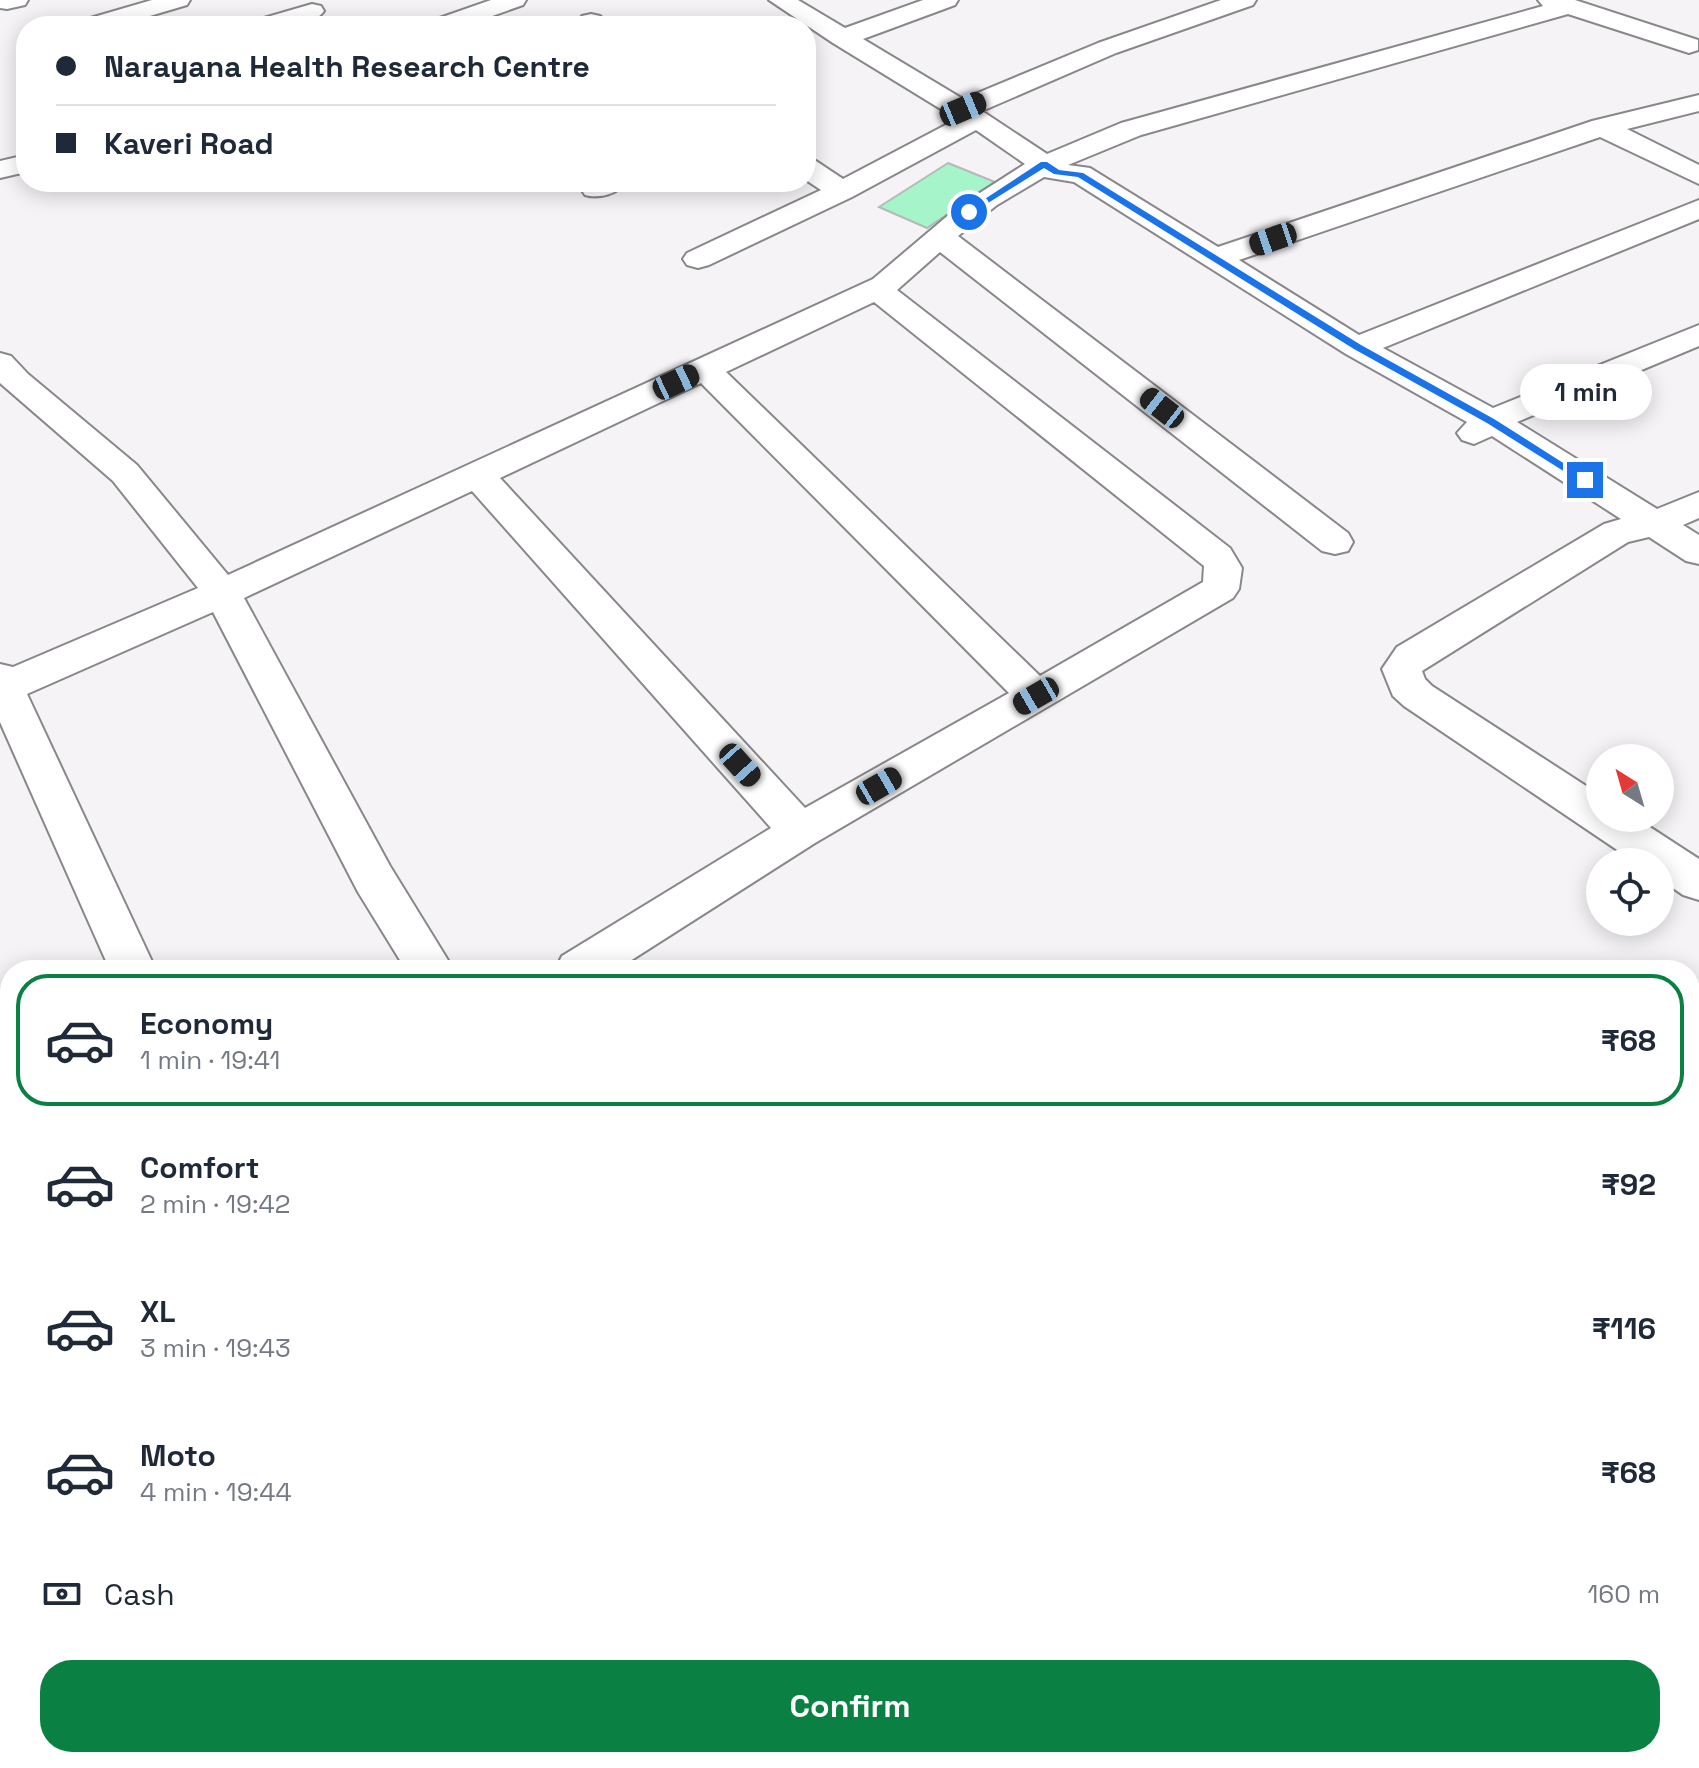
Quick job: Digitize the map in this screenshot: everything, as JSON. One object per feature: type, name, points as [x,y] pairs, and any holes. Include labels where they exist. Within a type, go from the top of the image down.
[{"type":"street","points":[[123,16],[178,0]]},
{"type":"street","points":[[441,0],[467,16]]},
{"type":"street","points":[[484,16],[514,0]]},
{"type":"street","points":[[781,0],[807,16]]},
{"type":"street","points":[[842,38],[946,0]]},
{"type":"street","points":[[698,259],[842,191],[970,114],[1107,48],[1244,0]]},
{"type":"street","points":[[128,960],[2,685],[222,593],[884,286],[969,212],[1131,129],[1560,3],[1689,45]]},
{"type":"street","points":[[284,16],[305,6]]},
{"type":"street","points":[[816,22],[970,114],[1050,168],[1080,174],[1357,347],[1479,430],[1617,532],[1699,584]]},
{"type":"street","points":[[1213,259],[1602,127],[1699,103]]},
{"type":"street","points":[[1602,127],[1699,176]]},
{"type":"street","points":[[1050,168],[1057,185],[1479,430],[1655,524],[1699,552]]},
{"type":"street","points":[[816,174],[842,191]]},
{"type":"street","points":[[1357,347],[1699,209]]},
{"type":"street","points":[[940,237],[1335,542]]},
{"type":"street","points":[[594,960],[800,831],[1220,589],[1224,568],[1217,557],[876,289]]},
{"type":"street","points":[[1479,430],[1699,335]]},
{"type":"street","points":[[0,363],[16,381],[125,473],[222,593],[374,879],[425,960]]},
{"type":"street","points":[[705,369],[1036,696]]},
{"type":"street","points":[[477,475],[800,831]]},
{"type":"street","points":[[1586,807],[1418,696],[1407,686],[1402,669],[1411,657],[1617,532],[1655,524],[1699,504]]},
{"type":"street","points":[[1624,832],[1699,882]]},
{"type":"building","points":[[948,163],[995,182],[927,228],[879,207]]},
{"type":"route","points":[[969,212],[1044,164],[1057,173],[1080,174],[1357,347],[1491,421],[1585,480]]}]
